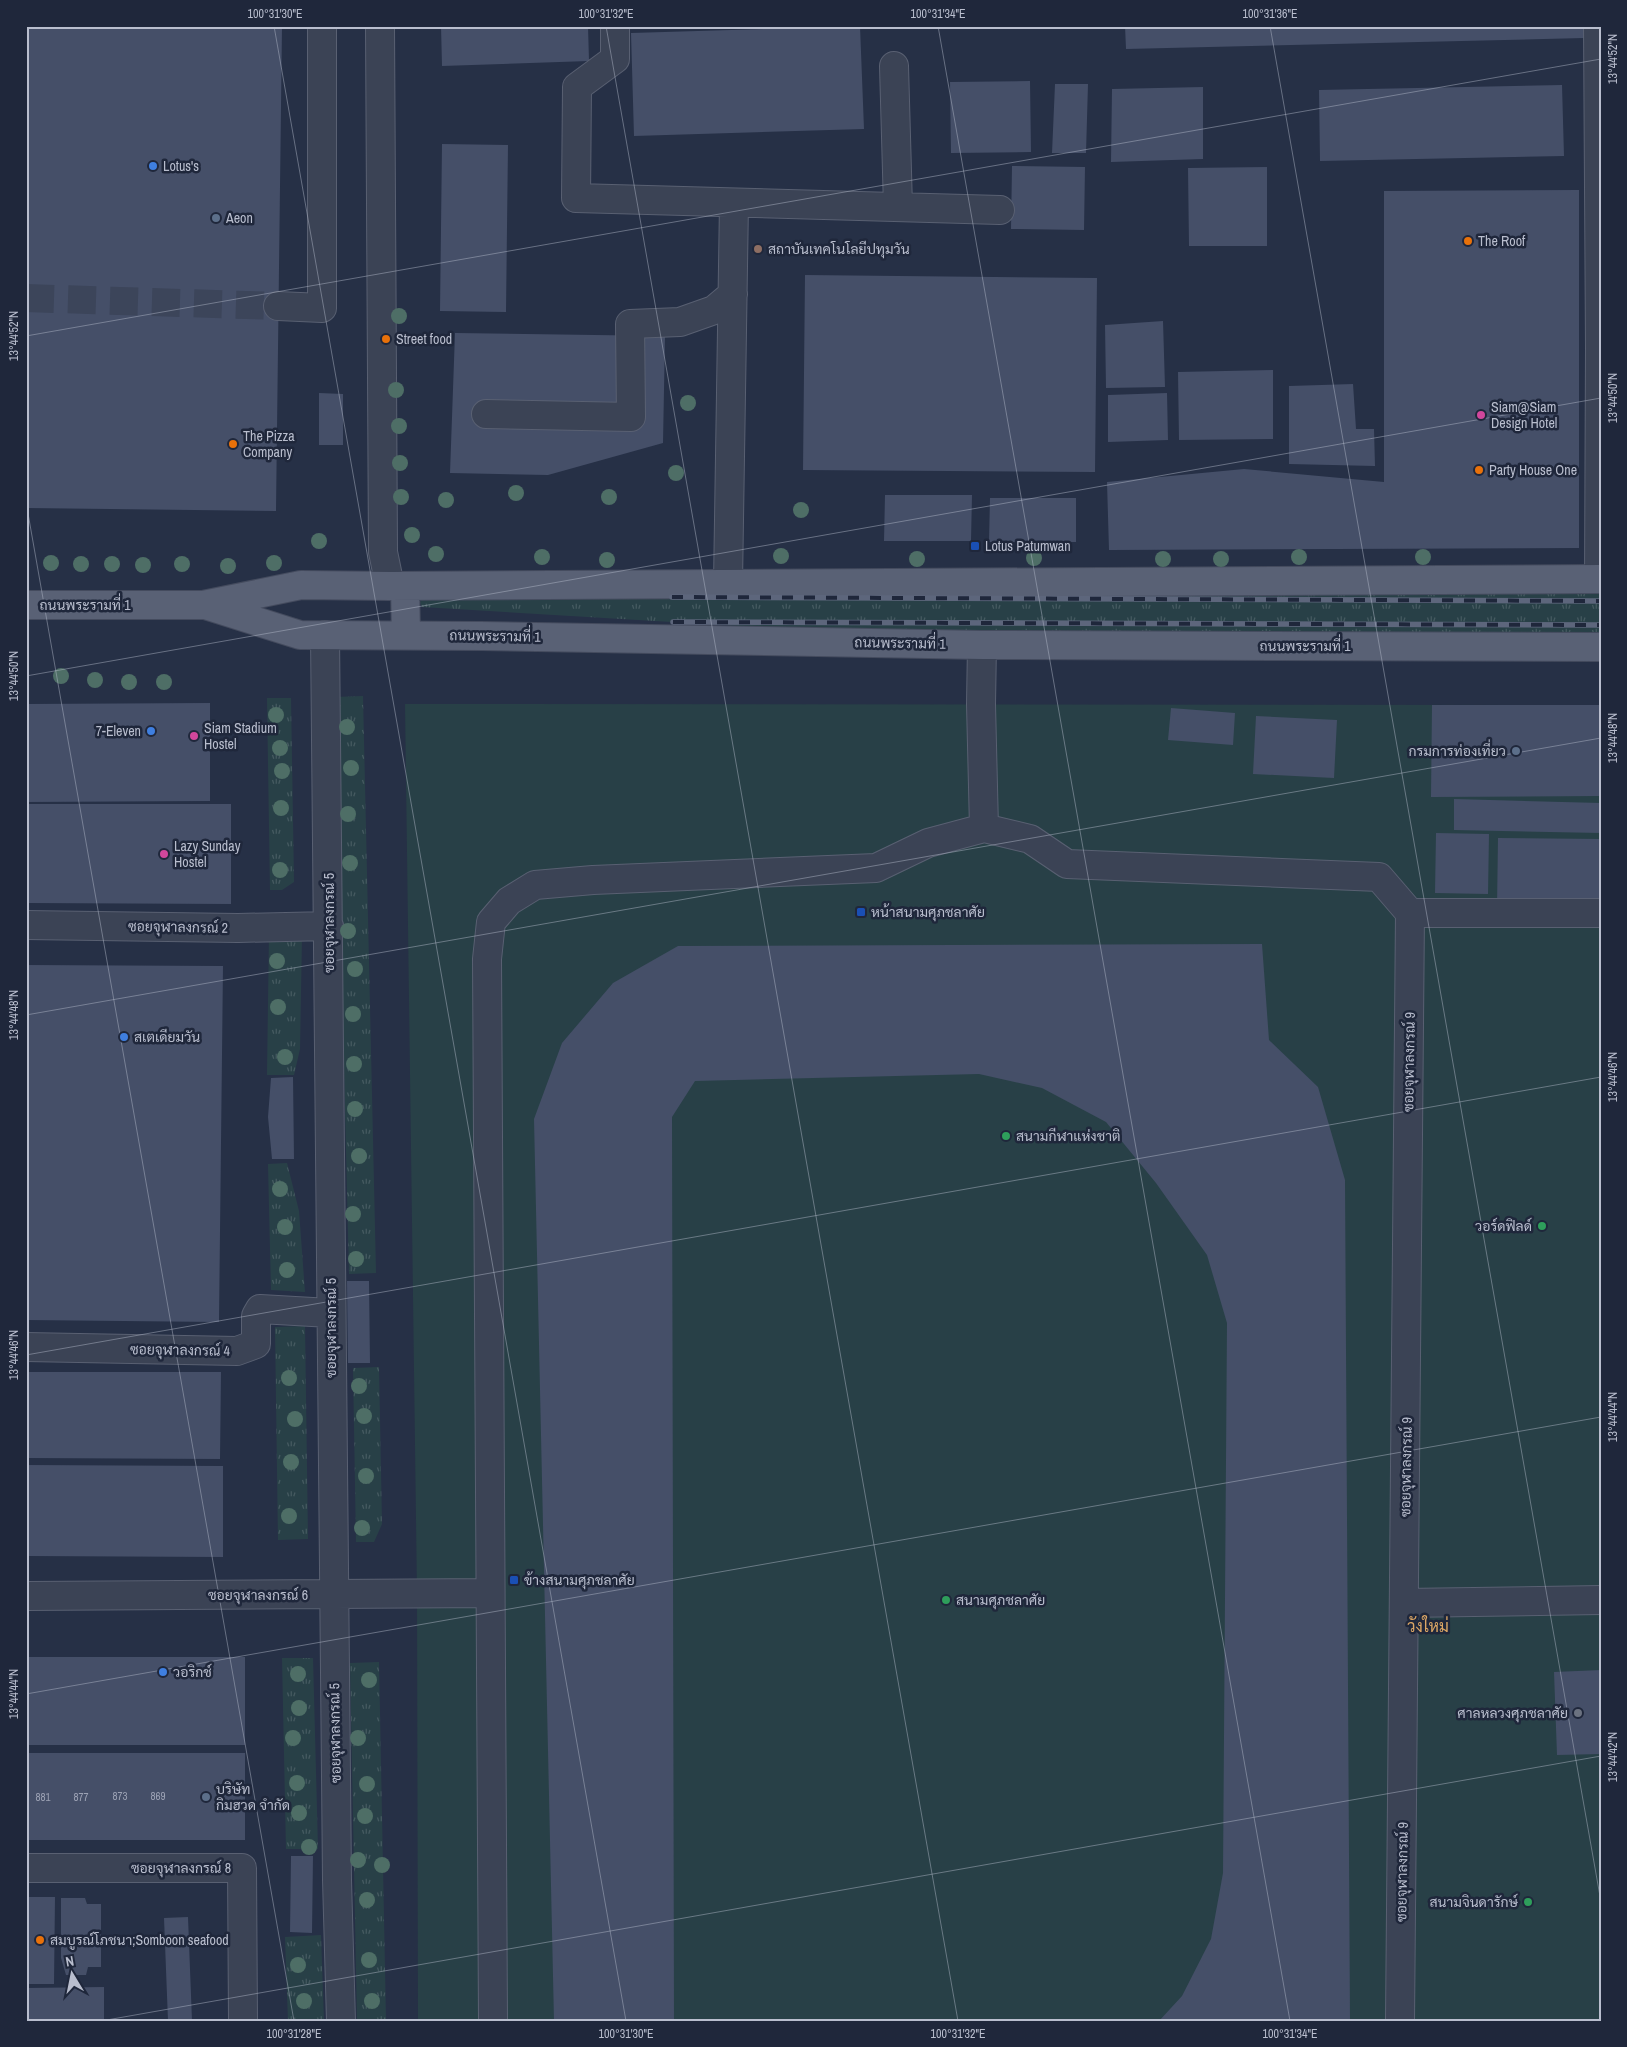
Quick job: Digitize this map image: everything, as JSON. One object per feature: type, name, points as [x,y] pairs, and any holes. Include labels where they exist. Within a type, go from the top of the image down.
[{"type":"main road","name":"ถนนพระรามที่ 1","points":[[26,605],[203,605],[300,585],[1600,579]]},
{"type":"main road","points":[[397,586],[406,635]]},
{"type":"main road","name":"ถนนพระรามที่ 1","points":[[203,605],[300,635],[406,635],[982,645],[1601,647]]},
{"type":"street","points":[[278,306],[322,308],[322,26]]},
{"type":"street","points":[[380,26],[383,552],[397,586]]},
{"type":"street","points":[[615,26],[615,59],[577,87],[576,198],[1000,210]]},
{"type":"street","points":[[1598,26],[1600,579]]},
{"type":"street","points":[[894,66],[898,207]]},
{"type":"street","points":[[728,583],[734,203]]},
{"type":"street","points":[[486,414],[630,416],[630,324],[680,322],[714,310],[733,294]]},
{"type":"street","name":"ซอยจุฬาลงกรณ์ 5","points":[[326,635],[330,1313],[337,1880],[341,2021]]},
{"type":"street","points":[[982,645],[981,704],[984,828]]},
{"type":"street","points":[[493,2021],[489,1593],[487,959],[491,922],[509,901],[535,885],[593,880],[876,868],[928,842],[984,828],[1030,839],[1067,864],[1378,878],[1410,913],[1601,913]]},
{"type":"street","name":"ซอยจุฬาลงกรณ์ 9","points":[[1400,2021],[1410,913]]},
{"type":"street","name":"ซอยจุฬาลงกรณ์ 2","points":[[26,925],[238,928],[329,926]]},
{"type":"street","name":"ซอยจุฬาลงกรณ์ 4","points":[[26,1347],[237,1351],[256,1344],[256,1316],[260,1310],[330,1313]]},
{"type":"street","name":"ซอยจุฬาลงกรณ์ 6","points":[[26,1596],[489,1593]]},
{"type":"street","points":[[1404,1603],[1601,1600]]},
{"type":"street","name":"ซอยจุฬาลงกรณ์ 8","points":[[26,1868],[242,1868],[243,2021]]},
{"type":"green space","points":[[812,593],[1601,594],[1601,636],[890,635],[422,607],[420,603],[422,597]]},
{"type":"green space","points":[[363,696],[376,1273],[349,1274],[335,697]]},
{"type":"green space","points":[[267,698],[291,698],[294,882],[282,890],[270,890]]},
{"type":"green space","name":"สนามกีฬาแห่งชาติ","points":[[405,704],[1601,705],[1601,2021],[418,2021],[417,1593]]},
{"type":"green space","points":[[269,935],[302,935],[300,1049],[294,1075],[267,1075]]},
{"type":"green space","points":[[287,1163],[299,1211],[305,1292],[271,1290],[268,1164]]},
{"type":"green space","points":[[305,1326],[308,1539],[278,1540],[275,1327]]},
{"type":"green space","points":[[379,1367],[382,1524],[374,1542],[356,1542],[353,1368]]},
{"type":"green space","points":[[282,1658],[313,1658],[318,1849],[286,1849]]},
{"type":"green space","points":[[379,1662],[386,2021],[357,2021],[350,1663]]},
{"type":"green space","points":[[321,1935],[324,2021],[288,2021],[285,1937]]},
{"type":"building","name":"Lotus's","points":[[26,26],[282,26],[276,511],[26,508]]},
{"type":"building","points":[[441,26],[588,26],[589,61],[442,66]]},
{"type":"building","points":[[860,26],[864,129],[634,136],[631,33]]},
{"type":"building","points":[[1125,26],[1584,26],[1584,38],[1126,49]]},
{"type":"building","points":[[1030,81],[1031,152],[951,153],[950,82]]},
{"type":"building","points":[[1055,84],[1088,84],[1086,153],[1052,153]]},
{"type":"building","points":[[1562,85],[1564,156],[1320,161],[1319,90]]},
{"type":"building","points":[[1203,87],[1203,159],[1111,162],[1112,89]]},
{"type":"building","points":[[442,144],[508,145],[506,312],[440,311]]},
{"type":"building","points":[[1012,166],[1085,167],[1084,230],[1011,229]]},
{"type":"building","points":[[1267,167],[1267,246],[1189,246],[1188,168]]},
{"type":"building","name":"Siam@Siam Design Hotel","points":[[1579,190],[1579,548],[1109,550],[1107,482],[1244,469],[1384,482],[1384,191]]},
{"type":"building","points":[[805,275],[1097,278],[1095,472],[803,470]]},
{"type":"building","points":[[1163,321],[1165,387],[1106,388],[1105,325]]},
{"type":"building","points":[[455,333],[665,336],[663,443],[548,475],[450,473]]},
{"type":"building","points":[[1273,370],[1273,439],[1179,440],[1178,372]]},
{"type":"building","points":[[1353,384],[1356,429],[1374,429],[1375,466],[1289,464],[1289,386]]},
{"type":"building","points":[[319,393],[343,394],[343,445],[319,445]]},
{"type":"building","points":[[1167,393],[1168,440],[1108,442],[1108,395]]},
{"type":"building","points":[[885,495],[972,495],[971,541],[884,541]]},
{"type":"building","points":[[990,498],[1076,498],[1076,542],[989,542]]},
{"type":"building","points":[[210,703],[210,801],[26,802],[26,704]]},
{"type":"building","name":"กรมการท่องเที่ยว","points":[[1432,705],[1601,705],[1601,796],[1431,797]]},
{"type":"building","points":[[1171,708],[1235,713],[1233,745],[1168,740]]},
{"type":"building","points":[[1256,716],[1337,720],[1334,778],[1253,774]]},
{"type":"building","points":[[1454,799],[1601,803],[1601,833],[1454,830]]},
{"type":"building","name":"Lazy Sunday Hostel","points":[[26,804],[231,804],[231,904],[26,903]]},
{"type":"building","points":[[1436,833],[1489,834],[1488,894],[1435,893]]},
{"type":"building","points":[[1498,838],[1601,839],[1601,908],[1497,907]]},
{"type":"building","points":[[1262,944],[1269,1040],[1318,1087],[1345,1180],[1350,2021],[1159,2021],[1182,1996],[1211,1939],[1223,1873],[1227,1323],[1207,1255],[1156,1183],[1106,1122],[1042,1088],[979,1074],[695,1081],[672,1117],[674,2021],[554,2021],[534,1119],[562,1043],[613,983],[678,946]]},
{"type":"building","points":[[26,965],[223,966],[219,1322],[26,1320]]},
{"type":"building","points":[[293,1077],[294,1159],[272,1159],[268,1117],[271,1078]]},
{"type":"building","points":[[347,1281],[369,1281],[370,1363],[348,1363]]},
{"type":"building","points":[[26,1372],[221,1372],[220,1459],[26,1458]]},
{"type":"building","points":[[26,1465],[223,1466],[223,1557],[26,1556]]},
{"type":"building","points":[[26,1657],[245,1657],[245,1745],[26,1745]]},
{"type":"building","name":"ศาลหลวงศุภชลาศัย","points":[[1601,1670],[1601,1754],[1557,1755],[1554,1672]]},
{"type":"building","points":[[26,1753],[245,1753],[245,1840],[26,1840]]},
{"type":"building","points":[[291,1856],[313,1856],[312,1933],[290,1932]]},
{"type":"building","name":"สมบูรณ์โภชนา;Somboon seafood","points":[[26,1897],[55,1897],[54,1984],[26,1984]]},
{"type":"building","points":[[61,1898],[85,1898],[87,1904],[101,1904],[101,1967],[88,1967],[86,1975],[66,1975],[61,1958]]},
{"type":"building","points":[[188,1917],[192,2021],[168,2021],[164,1918]]},
{"type":"building","points":[[104,1987],[104,2021],[26,2021],[26,1988]]},
{"type":"tunnel","points":[[26,298],[278,306]]},
{"type":"railway","points":[[672,597],[1601,601]]},
{"type":"railway","points":[[673,622],[1601,625]]},
{"type":"place","name":"Lotus's","points":[[153,166]]},
{"type":"place","name":"Aeon","points":[[216,218]]},
{"type":"place","name":"The Roof","points":[[1468,241]]},
{"type":"place","name":"สถาบันเทคโนโลยีปทุมวัน","points":[[758,249]]},
{"type":"place","name":"Street food","points":[[386,339]]},
{"type":"place","name":"Siam@Siam Design Hotel","points":[[1481,415]]},
{"type":"place","name":"The Pizza Company","points":[[233,444]]},
{"type":"place","name":"Party House One","points":[[1479,470]]},
{"type":"place","name":"Lotus Patumwan","points":[[975,546]]},
{"type":"place","name":"7-Eleven","points":[[151,731]]},
{"type":"place","name":"Siam Stadium Hostel","points":[[194,736]]},
{"type":"place","name":"กรมการท่องเที่ยว","points":[[1516,751]]},
{"type":"place","name":"Lazy Sunday Hostel","points":[[164,854]]},
{"type":"place","name":"หน้าสนามศุภชลาศัย","points":[[861,912]]},
{"type":"place","name":"สเตเดียมวัน","points":[[124,1037]]},
{"type":"place","name":"สนามกีฬาแห่งชาติ","points":[[1006,1136]]},
{"type":"place","name":"วอร์ดฟิลด์","points":[[1542,1226]]},
{"type":"place","name":"ข้างสนามศุภชลาศัย","points":[[514,1580]]},
{"type":"place","name":"สนามศุภชลาศัย","points":[[946,1600]]},
{"type":"place","name":"วอริกช์","points":[[163,1672]]},
{"type":"place","name":"ศาลหลวงศุภชลาศัย","points":[[1578,1713]]},
{"type":"place","name":"บริษัท กิมฮวด จำกัด","points":[[206,1797]]},
{"type":"place","name":"สนามจินดารักษ์","points":[[1528,1902]]},
{"type":"place","name":"สมบูรณ์โภชนา;Somboon seafood","points":[[40,1940]]},
{"type":"district","name":"วังใหม่","points":[[1428,1626]]}]
